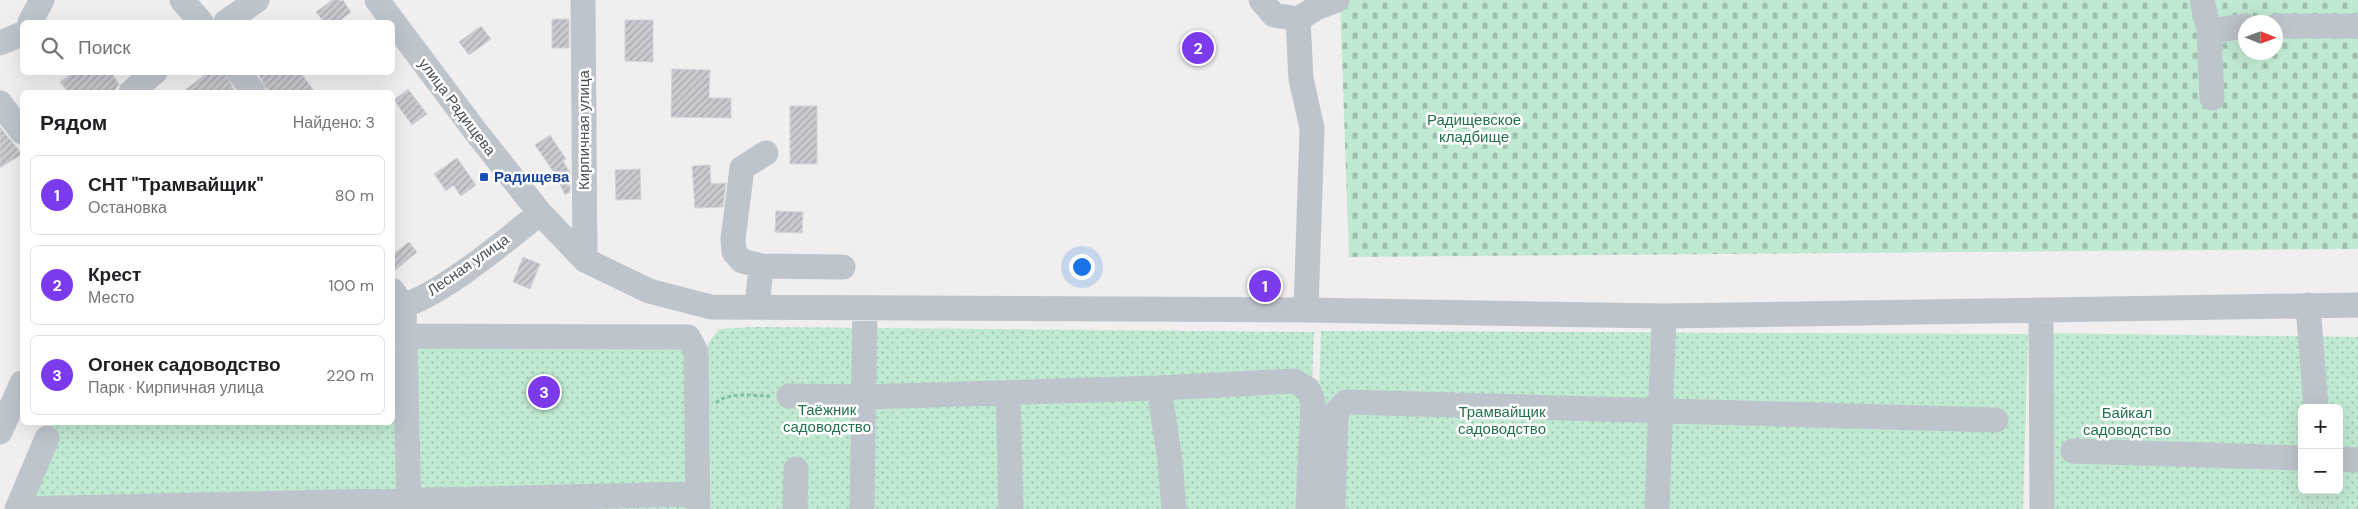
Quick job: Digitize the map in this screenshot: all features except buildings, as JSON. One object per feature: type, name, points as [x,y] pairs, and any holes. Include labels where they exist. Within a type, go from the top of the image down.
[{"type":"street","points":[[31,20],[42,0]]},
{"type":"street","points":[[182,0],[199,20]]},
{"type":"street","points":[[229,20],[257,0]]},
{"type":"street","name":"Кирпичная улица","points":[[583,0],[585,260]]},
{"type":"street","points":[[1261,0],[1274,15],[1298,20],[1316,8],[1337,0]]},
{"type":"street","points":[[2202,0],[2209,31],[2212,98]]},
{"type":"street","name":"улица Радищева","points":[[378,1],[392,20]]},
{"type":"street","points":[[1298,20],[1301,80],[1312,128],[1306,310]]},
{"type":"street","name":"улица Радищева","points":[[395,24],[476,132],[540,213],[585,260]]},
{"type":"street","points":[[2283,26],[2358,26]]},
{"type":"street","points":[[2209,31],[2238,27]]},
{"type":"street","points":[[0,43],[20,35]]},
{"type":"street","points":[[133,90],[151,75]]},
{"type":"street","points":[[241,75],[252,90]]},
{"type":"street","points":[[0,103],[20,129]]},
{"type":"street","points":[[766,153],[742,168],[733,239],[734,252],[742,261],[761,266],[843,267]]},
{"type":"street","name":"Лесная улица","points":[[396,302],[433,292],[491,252],[540,213]]},
{"type":"street","points":[[585,260],[649,291],[711,307],[1306,310],[1664,316],[2358,305]]},
{"type":"street","points":[[757,307],[761,266]]},
{"type":"street","points":[[396,302],[410,505]]},
{"type":"street","points":[[2308,305],[2316,404]]},
{"type":"street","points":[[862,509],[865,308]]},
{"type":"street","points":[[2042,310],[2042,509]]},
{"type":"street","points":[[1656,509],[1664,316]]},
{"type":"street","points":[[47,438],[17,509],[698,502],[696,352],[688,337],[399,336]]},
{"type":"street","points":[[788,396],[864,397],[1008,393],[1294,381],[1308,389],[1312,402],[1308,509]]},
{"type":"street","points":[[0,432],[20,387]]},
{"type":"street","points":[[1159,388],[1170,461],[1174,509]]},
{"type":"street","points":[[1008,393],[1011,509]]},
{"type":"street","points":[[1333,509],[1336,412],[1346,402],[1996,420]]},
{"type":"street","points":[[2074,451],[2298,458]]},
{"type":"street","points":[[2343,460],[2358,460]]},
{"type":"street","points":[[795,509],[796,469]]},
{"type":"path","points":[[714,406],[720,399],[731,396],[788,396]]},
{"type":"green space","name":"Радищевское кладбище","points":[[1340,0],[2358,0],[2358,249],[1349,257]]},
{"type":"green space","name":"Таёжник садоводство","points":[[751,327],[1314,332],[1307,509],[711,509],[708,344],[719,329]]},
{"type":"green space","name":"Трамвайщик садоводство","points":[[1321,331],[2028,334],[2023,509],[1315,509]]},
{"type":"green space","name":"Байкал садоводство","points":[[2035,333],[2358,337],[2358,509],[2035,509]]},
{"type":"green space","points":[[395,336],[688,337],[698,509],[17,509],[51,425],[395,425]]},
{"type":"place","name":"Крест","points":[[1198,48]]},
{"type":"place","name":"Радищева","points":[[484,177]]},
{"type":"place","name":"СНТ \"Трамвайщик\"","points":[[1265,286]]},
{"type":"place","name":"Огонек садоводство","points":[[544,392]]}]
